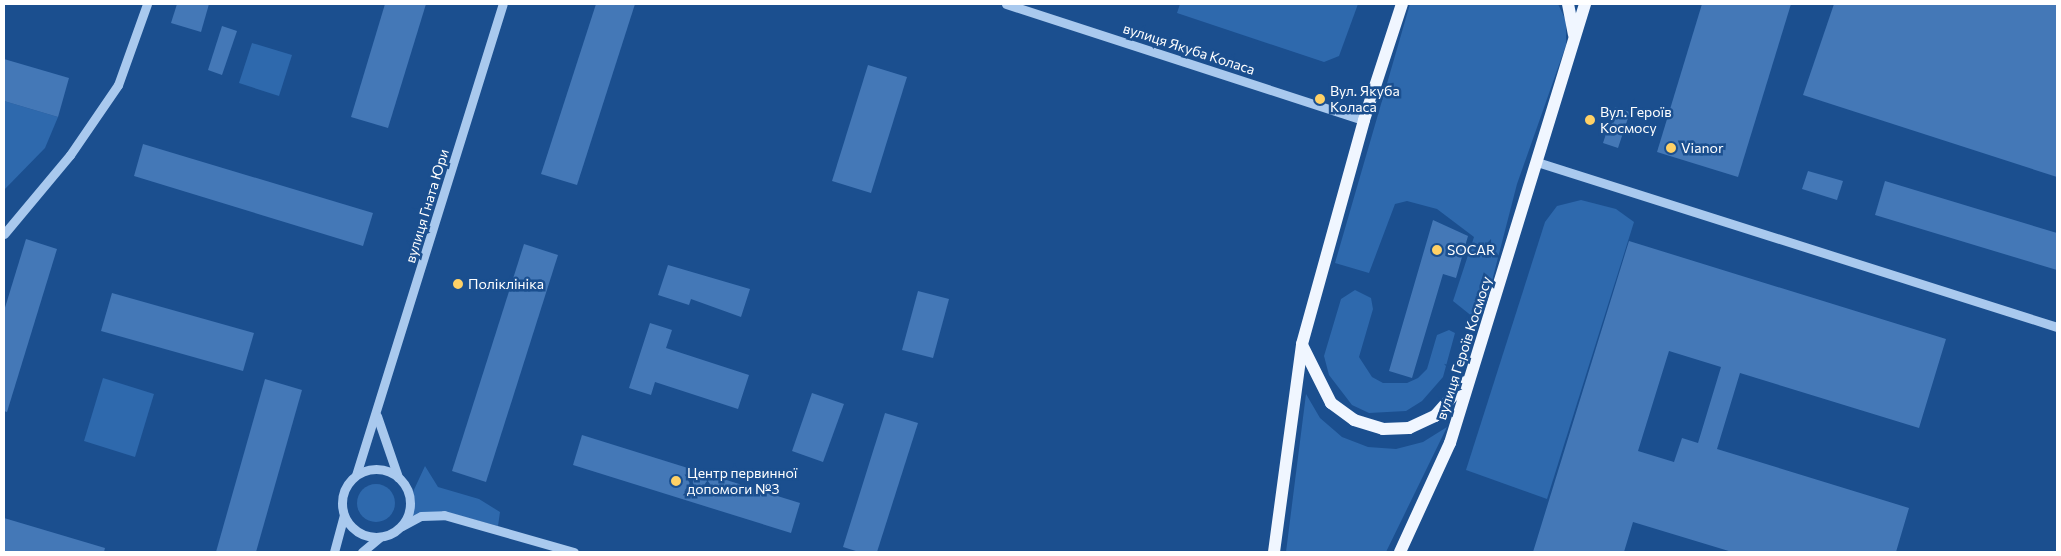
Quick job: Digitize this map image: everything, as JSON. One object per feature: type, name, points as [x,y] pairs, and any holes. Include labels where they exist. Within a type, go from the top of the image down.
[{"type":"main road","points":[[1274,552],[1302,344],[1364,120],[1402,4]]},
{"type":"main road","points":[[1568,4],[1574,42]]},
{"type":"main road","name":"вулиця Героїв Космосу","points":[[1400,552],[1442,465],[1473,372],[1585,4]]},
{"type":"main road","points":[[1302,344],[1331,403],[1354,420],[1383,429],[1409,428],[1435,416],[1473,372]]},
{"type":"street","points":[[4,234],[70,155],[118,85],[147,4]]},
{"type":"street","name":"вулиця Гната Юри","points":[[356,475],[377,416],[503,4]]},
{"type":"street","name":"вулиця Якуба Коласа","points":[[1006,4],[1364,120]]},
{"type":"street","points":[[1537,162],[2057,327]]},
{"type":"street","points":[[377,416],[398,477],[405,486],[409,507],[400,527]]},
{"type":"street","points":[[334,552],[344,515],[343,493],[356,475],[377,469],[398,477]]},
{"type":"street","points":[[344,515],[358,532],[380,537]]},
{"type":"street","points":[[362,552],[380,537],[421,516],[444,515],[574,552]]},
{"type":"shaded area","points":[[1180,4],[1358,4],[1339,56],[1324,62],[1177,13]]},
{"type":"shaded area","points":[[1410,4],[1558,4],[1566,21],[1566,45],[1517,184],[1484,312],[1473,317],[1453,301],[1474,237],[1437,209],[1407,201],[1395,204],[1369,273],[1335,263]]},
{"type":"shaded area","points":[[252,43],[292,55],[279,96],[239,83]]},
{"type":"shaded area","points":[[4,101],[58,117],[45,148],[4,190]]},
{"type":"shaded area","points":[[1581,200],[1616,209],[1634,222],[1547,499],[1466,470],[1545,222],[1557,206]]},
{"type":"shaded area","points":[[1355,290],[1371,298],[1373,309],[1359,357],[1372,377],[1383,383],[1407,383],[1418,378],[1427,369],[1437,335],[1449,330],[1455,333],[1443,377],[1422,401],[1406,411],[1369,413],[1352,405],[1329,375],[1324,356],[1341,299]]},
{"type":"shaded area","points":[[103,378],[154,394],[135,457],[84,441]]},
{"type":"shaded area","points":[[1306,394],[1320,418],[1342,437],[1368,447],[1396,449],[1423,442],[1447,427],[1386,552],[1286,552]]},
{"type":"shaded area","points":[[425,466],[438,487],[479,499],[500,512],[498,526],[446,512],[409,517],[412,494]]},
{"type":"shaded area","points":[[376,484],[390,489],[395,503],[390,517],[376,522],[362,517],[357,503],[362,489]]},
{"type":"building","points":[[177,4],[209,4],[201,32],[171,23]]},
{"type":"building","points":[[385,4],[426,4],[388,128],[351,117]]},
{"type":"building","points":[[596,4],[635,4],[577,185],[541,174]]},
{"type":"building","points":[[1702,4],[1791,4],[1738,177],[1657,152]]},
{"type":"building","points":[[1834,4],[2057,4],[2057,177],[1803,95]]},
{"type":"building","points":[[222,26],[237,31],[222,75],[208,70]]},
{"type":"building","points":[[4,59],[69,78],[58,117],[4,101]]},
{"type":"building","points":[[868,65],[907,77],[871,193],[832,181]]},
{"type":"building","points":[[1615,107],[1630,112],[1618,148],[1603,143]]},
{"type":"building","points":[[143,144],[373,213],[363,246],[134,176]]},
{"type":"building","points":[[1808,171],[1843,181],[1837,200],[1802,189]]},
{"type":"building","points":[[1885,181],[2057,233],[2057,270],[1875,215]]},
{"type":"building","points":[[1433,220],[1468,236],[1456,278],[1443,274],[1412,378],[1389,371]]},
{"type":"building","points":[[26,239],[57,249],[7,412],[4,411],[4,311]]},
{"type":"building","points":[[1629,241],[1946,339],[1919,428],[1740,373],[1717,449],[1909,508],[1896,552],[1732,552],[1633,522],[1624,552],[1533,552]],"holes":[[[1669,351],[1721,367],[1698,443],[1682,438],[1674,462],[1638,451]]]},
{"type":"building","points":[[524,244],[558,255],[486,482],[452,471]]},
{"type":"building","points":[[668,265],[750,289],[741,317],[691,299],[689,305],[658,295]]},
{"type":"building","points":[[918,291],[949,299],[933,358],[902,350]]},
{"type":"building","points":[[112,293],[254,333],[243,371],[101,331]]},
{"type":"building","points":[[650,323],[672,330],[666,348],[749,375],[738,409],[655,382],[651,395],[629,388]]},
{"type":"building","points":[[265,379],[302,390],[256,552],[216,552]]},
{"type":"building","points":[[812,393],[844,404],[823,462],[792,451]]},
{"type":"building","points":[[885,413],[918,423],[877,552],[859,552],[843,547]]},
{"type":"building","name":"Центр первинної допомоги №3","points":[[582,435],[800,503],[791,533],[573,465]]},
{"type":"building","points":[[4,518],[105,548],[104,552],[4,552]]},
{"type":"place","name":"Вул. Якуба Коласа","points":[[1320,99]]},
{"type":"place","name":"Вул. Героїв Космосу","points":[[1590,120]]},
{"type":"place","name":"Vianor","points":[[1671,148]]},
{"type":"place","name":"SOCAR","points":[[1437,250]]},
{"type":"place","name":"Поліклініка","points":[[458,284]]},
{"type":"place","name":"Центр первинної допомоги №3","points":[[676,481]]}]
